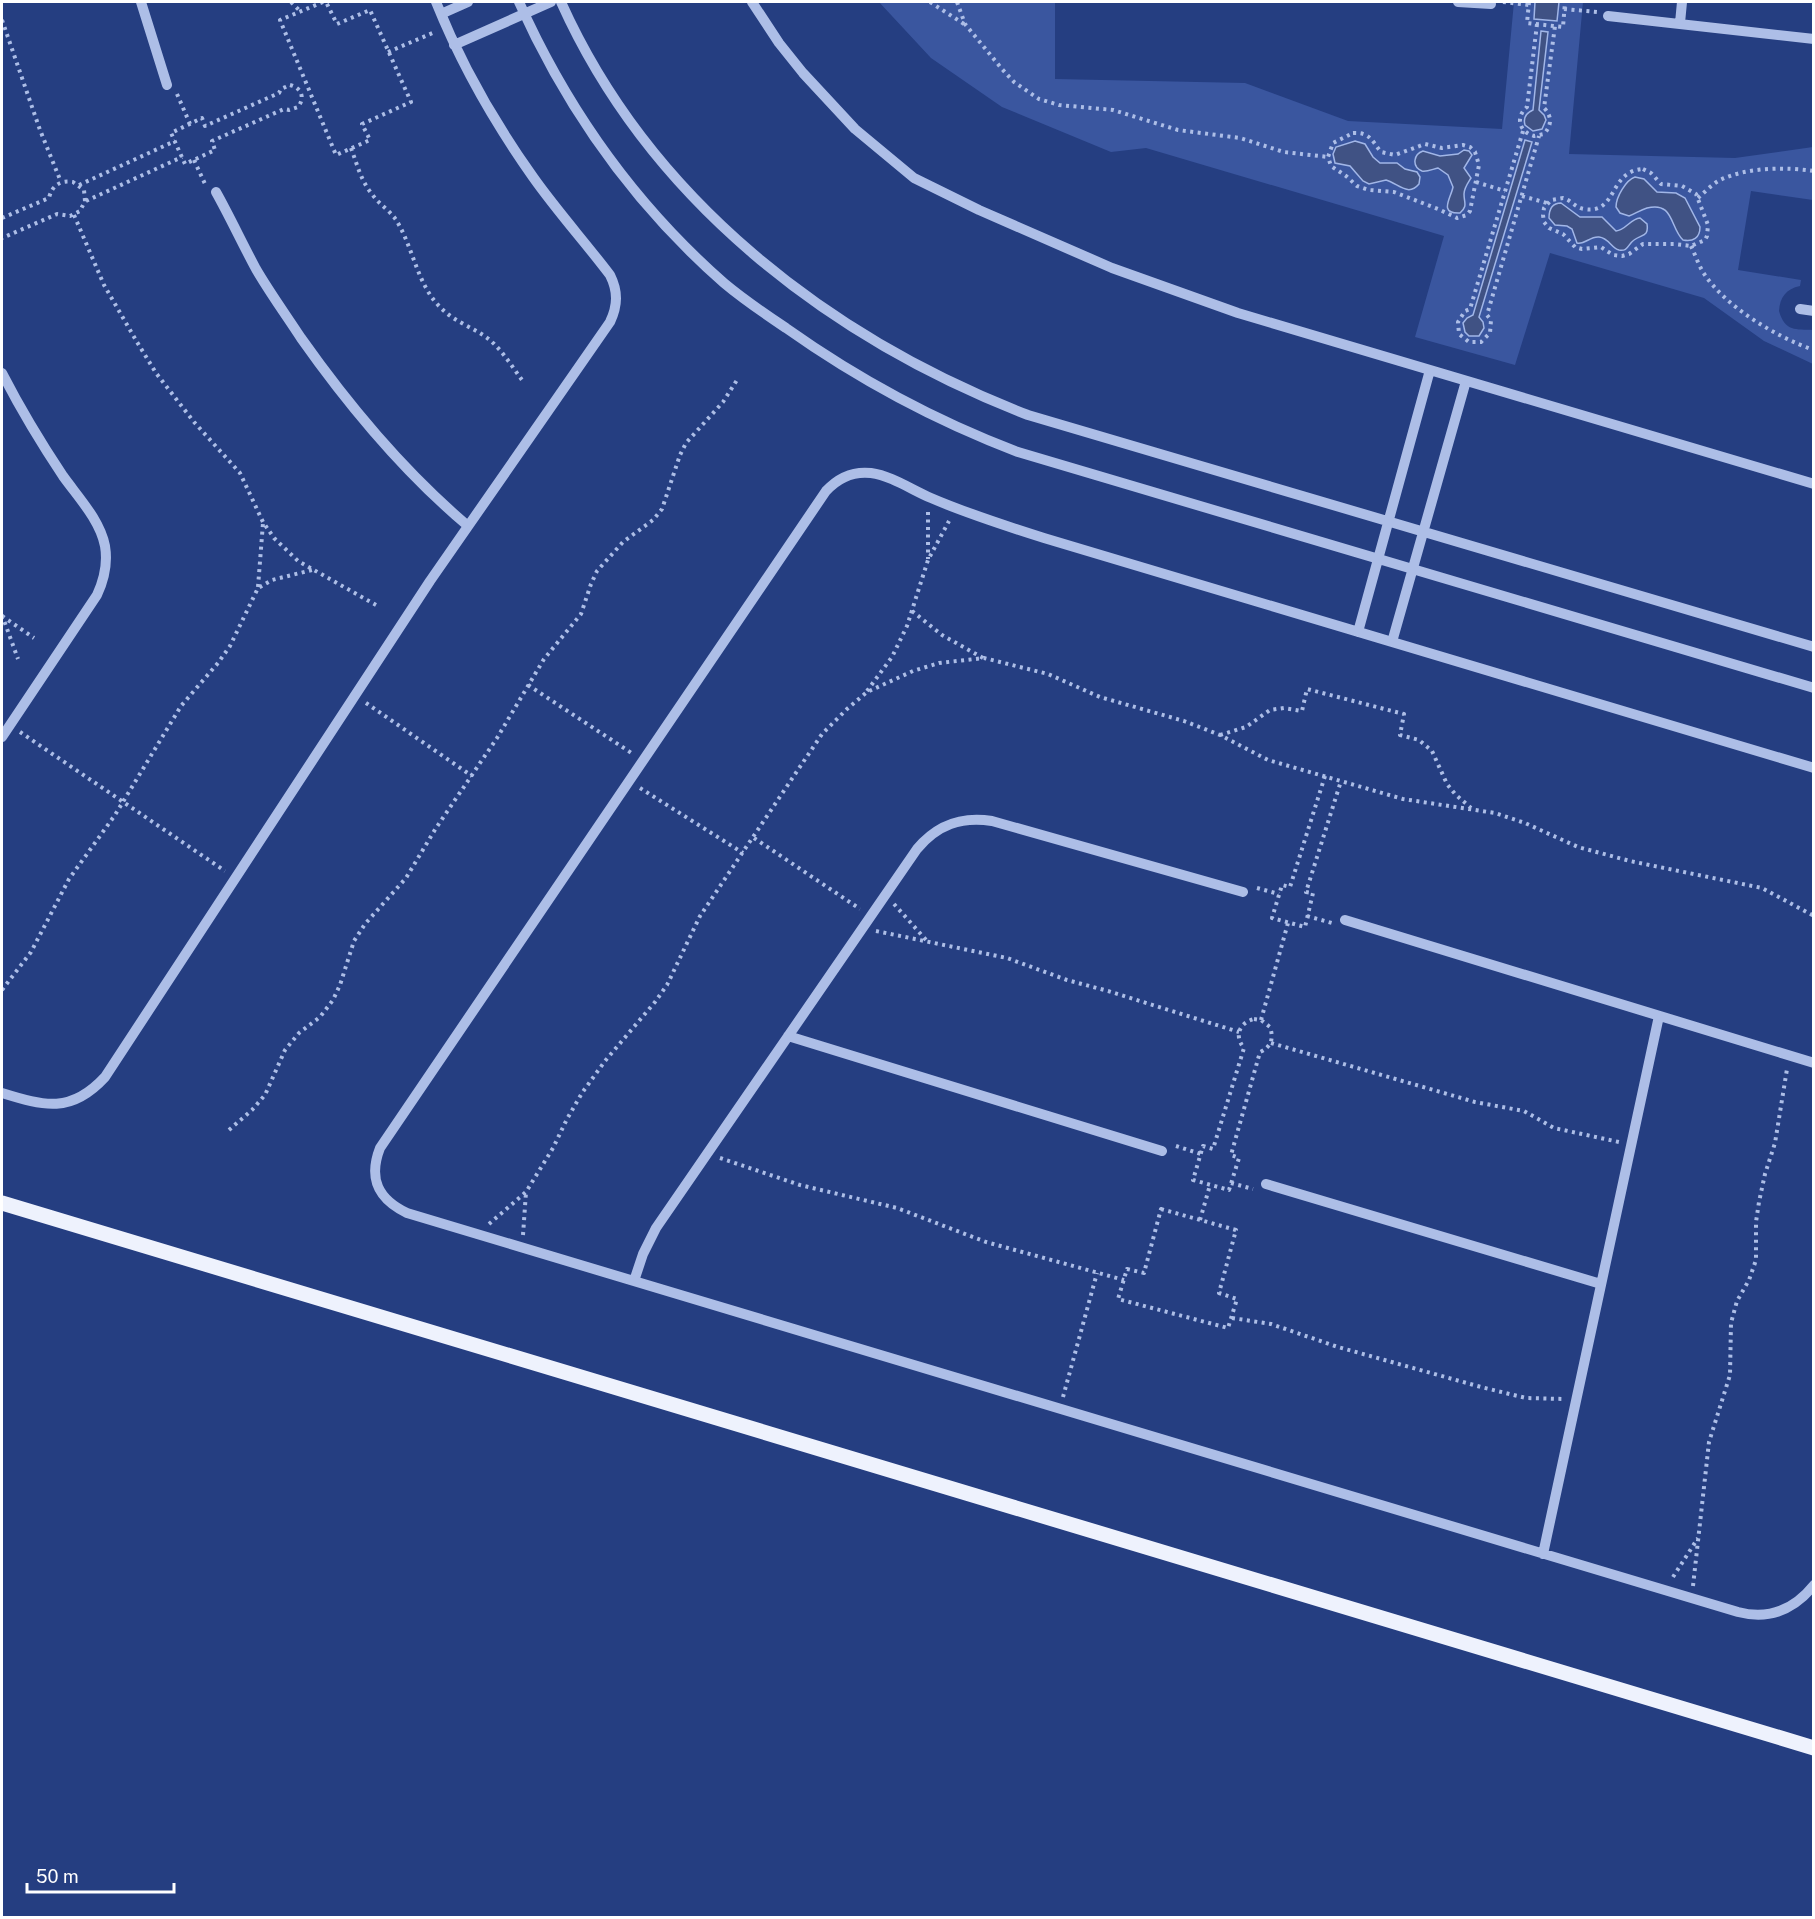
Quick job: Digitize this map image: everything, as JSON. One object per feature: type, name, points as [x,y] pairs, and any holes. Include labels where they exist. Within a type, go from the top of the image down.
[{"type":"main road","points":[[2,1203],[1814,1748]]},
{"type":"street","points":[[141,2],[166,82]]},
{"type":"street","points":[[2,1093],[37,1104],[56,1104],[72,1101],[96,1087],[105,1077],[468,526],[610,322],[617,303],[610,274],[523,162],[482,97],[454,45],[436,2]]},
{"type":"street","points":[[441,14],[468,2]]},
{"type":"street","points":[[519,2],[547,61],[577,113],[624,178],[655,215],[725,284],[804,341],[889,393],[986,440],[1038,458],[1814,688]]},
{"type":"street","points":[[454,45],[550,2]]},
{"type":"street","points":[[561,2],[593,64],[619,105],[678,181],[746,249],[783,280],[861,333],[943,379],[985,399],[1028,415],[1814,647]]},
{"type":"street","points":[[752,2],[779,43],[828,102],[869,142],[914,178],[1045,240],[1174,291],[1302,333],[1814,484]]},
{"type":"street","points":[[1458,2],[1494,3]]},
{"type":"street","points":[[1680,23],[1682,2]]},
{"type":"street","points":[[1611,16],[1814,39]]},
{"type":"street","points":[[216,192],[257,270],[335,384],[435,499],[468,526]]},
{"type":"street","points":[[1800,309],[1814,310]]},
{"type":"street","points":[[1358,632],[1430,370]]},
{"type":"street","points":[[2,373],[38,436],[95,521],[101,533],[106,559],[105,572],[97,595],[2,737]]},
{"type":"street","points":[[1392,642],[1466,381]]},
{"type":"street","points":[[1814,768],[1044,538],[957,509],[873,473],[853,474],[833,483],[826,491],[380,1148],[376,1158],[376,1179],[380,1190],[386,1200],[407,1213],[1543,1554],[1738,1612],[1762,1615],[1773,1614],[1795,1604],[1814,1586]]},
{"type":"street","points":[[634,1281],[643,1254],[656,1228],[870,916],[917,849],[933,832],[955,822],[980,819],[1243,892]]},
{"type":"street","points":[[1345,920],[1814,1063]]},
{"type":"street","points":[[1543,1554],[1659,1016]]},
{"type":"street","points":[[788,1036],[1162,1151]]},
{"type":"street","points":[[1266,1184],[1601,1284]]},
{"type":"path","points":[[291,2],[300,11]]},
{"type":"path","points":[[325,2],[337,24],[370,10],[411,102],[362,124],[370,140],[336,155],[280,20],[325,2]]},
{"type":"path","points":[[930,2],[965,24],[1014,82],[1048,103],[1102,108],[1178,130],[1240,138],[1297,154],[1329,157]]},
{"type":"path","points":[[957,2],[965,24]]},
{"type":"path","points":[[1494,3],[1529,3],[1527,23],[1563,27],[1565,2]]},
{"type":"path","points":[[1564,9],[1615,13],[1611,16]]},
{"type":"path","points":[[2,20],[40,130],[61,182]]},
{"type":"path","points":[[1537,24],[1527,107],[1520,117],[1520,124],[1523,131],[1529,135],[1539,136]]},
{"type":"path","points":[[1523,131],[1470,309],[1465,311],[1458,322],[1459,334],[1469,342],[1481,342],[1490,333],[1491,320],[1487,315],[1539,136],[1548,129],[1551,123],[1544,108],[1555,26]]},
{"type":"path","points":[[388,52],[446,27]]},
{"type":"path","points":[[166,82],[171,78],[190,124]]},
{"type":"path","points":[[285,87],[295,87],[302,94],[298,107],[284,109],[212,141],[215,150],[185,164],[171,134],[202,118],[205,126],[279,93],[285,87]]},
{"type":"path","points":[[302,94],[309,90]]},
{"type":"path","points":[[1358,133],[1368,135],[1381,152],[1389,155],[1402,154],[1425,144],[1442,148],[1466,145],[1475,152],[1478,161],[1470,211],[1467,215],[1457,218],[1394,192],[1363,189],[1334,170],[1329,157],[1333,143],[1358,133]]},
{"type":"path","points":[[79,185],[175,141]]},
{"type":"path","points":[[351,148],[365,184],[400,226],[422,279],[440,308],[485,336],[522,380]]},
{"type":"path","points":[[85,201],[182,157]]},
{"type":"path","points":[[1698,198],[1720,181],[1742,174],[1771,169],[1814,171]]},
{"type":"path","points":[[1639,170],[1651,173],[1661,184],[1688,188],[1698,198],[1708,230],[1705,240],[1691,246],[1643,244],[1622,256],[1613,255],[1601,247],[1579,248],[1572,245],[1563,234],[1546,226],[1543,215],[1547,203],[1559,197],[1567,199],[1582,209],[1600,207],[1609,200],[1623,176],[1631,171],[1639,170]]},
{"type":"path","points":[[2,218],[49,198],[55,186],[61,182],[74,182],[84,190],[85,201],[80,211],[74,215],[57,214],[2,238]]},
{"type":"path","points":[[1476,182],[1505,191]]},
{"type":"path","points":[[1522,196],[1547,203]]},
{"type":"path","points":[[74,215],[104,285],[156,373],[194,422],[240,473],[263,522],[297,561],[376,605]]},
{"type":"path","points":[[1691,246],[1703,272],[1724,297],[1774,333],[1814,350]]},
{"type":"path","points":[[230,1130],[265,1095],[285,1050],[299,1033],[320,1017],[333,1000],[354,941],[364,924],[406,878],[436,828],[497,738],[528,685],[559,639],[581,614],[597,571],[623,542],[653,520],[662,509],[686,443],[716,411],[737,380]]},
{"type":"path","points":[[927,497],[928,560]]},
{"type":"path","points":[[867,692],[892,657],[912,611],[928,560],[957,509]]},
{"type":"path","points":[[2,990],[31,952],[69,879],[123,802],[181,706],[230,646],[258,588],[263,522]]},
{"type":"path","points":[[258,588],[272,580],[312,570]]},
{"type":"path","points":[[912,611],[942,635],[984,658]]},
{"type":"path","points":[[2,616],[34,638]]},
{"type":"path","points":[[2,616],[18,659]]},
{"type":"path","points":[[528,685],[643,761]]},
{"type":"path","points":[[1220,735],[1246,727],[1270,710],[1284,708],[1302,711],[1307,690],[1404,714],[1400,735],[1419,740],[1432,751],[1447,784],[1472,808]]},
{"type":"path","points":[[355,695],[472,776]]},
{"type":"path","points":[[10,725],[236,878]]},
{"type":"path","points":[[1325,776],[1290,887],[1282,885],[1272,918],[1305,927],[1313,893],[1306,891],[1341,781]]},
{"type":"path","points":[[629,781],[743,853]]},
{"type":"path","points":[[754,838],[870,916]]},
{"type":"path","points":[[885,895],[927,942]]},
{"type":"path","points":[[1261,1020],[1288,922]]},
{"type":"path","points":[[862,928],[1007,958],[1067,980],[1239,1032]]},
{"type":"path","points":[[1248,1020],[1261,1020],[1270,1027],[1271,1043],[1266,1050],[1260,1052],[1231,1155],[1239,1158],[1229,1190],[1193,1180],[1203,1146],[1213,1149],[1244,1048],[1240,1043],[1239,1032],[1242,1024],[1248,1020]]},
{"type":"path","points":[[1271,1043],[1475,1102],[1524,1111],[1554,1128],[1570,1133],[1631,1145]]},
{"type":"path","points":[[1692,1598],[1708,1442],[1730,1375],[1731,1323],[1737,1301],[1749,1280],[1756,1260],[1756,1222],[1759,1202],[1778,1132],[1789,1055]]},
{"type":"path","points":[[708,1153],[800,1185],[897,1208],[986,1242],[1124,1280]]},
{"type":"path","points":[[1200,1220],[1210,1185]]},
{"type":"path","points":[[522,1248],[526,1192]]},
{"type":"path","points":[[1161,1209],[1236,1230],[1219,1293],[1237,1299],[1228,1328],[1118,1299],[1124,1280],[1127,1269],[1144,1273],[1161,1209]]},
{"type":"path","points":[[1060,1409],[1097,1273]]},
{"type":"path","points":[[1232,1318],[1271,1324],[1338,1347],[1526,1398],[1577,1399]]},
{"type":"path","points":[[1665,1590],[1698,1537]]},
{"type":"shaded area","points":[[879,2],[1055,2],[1055,79],[1245,83],[1348,121],[1502,129],[1514,2],[1583,2],[1569,154],[1735,158],[1813,147],[1813,200],[1751,191],[1738,270],[1801,280],[1800,286],[1785,294],[1779,311],[1784,323],[1788,326],[1813,330],[1813,364],[1764,341],[1704,298],[1550,253],[1515,365],[1415,337],[1444,236],[1146,148],[1111,152],[1002,107],[931,58]]},
{"type":"shaded area","points":[[1535,2],[1559,2],[1557,21],[1534,19]]},
{"type":"shaded area","points":[[1541,31],[1548,32],[1539,110],[1546,120],[1542,129],[1533,131],[1525,125],[1524,120],[1533,110]]},
{"type":"shaded area","points":[[1525,140],[1532,142],[1479,317],[1484,328],[1479,336],[1469,336],[1465,332],[1463,323],[1473,315]]},
{"type":"shaded area","points":[[1355,141],[1365,144],[1380,163],[1397,163],[1405,169],[1417,172],[1420,177],[1419,184],[1407,190],[1386,180],[1369,184],[1363,181],[1350,166],[1335,163],[1333,154],[1336,147]]},
{"type":"shaded area","points":[[1464,150],[1469,151],[1472,155],[1464,168],[1471,178],[1464,192],[1464,208],[1460,213],[1453,213],[1448,208],[1453,187],[1448,175],[1438,168],[1422,171],[1416,166],[1415,160],[1423,151],[1440,156],[1458,154]]},
{"type":"shaded area","points":[[1635,177],[1644,179],[1657,192],[1676,193],[1685,198],[1700,227],[1700,231],[1693,240],[1683,240],[1667,212],[1662,208],[1647,208],[1629,216],[1620,213],[1616,207],[1622,189]]},
{"type":"shaded area","points":[[1561,203],[1580,217],[1602,217],[1616,231],[1640,218],[1647,224],[1647,231],[1622,250],[1616,249],[1605,239],[1599,237],[1577,243],[1572,229],[1555,225],[1549,218],[1555,204]]}]
